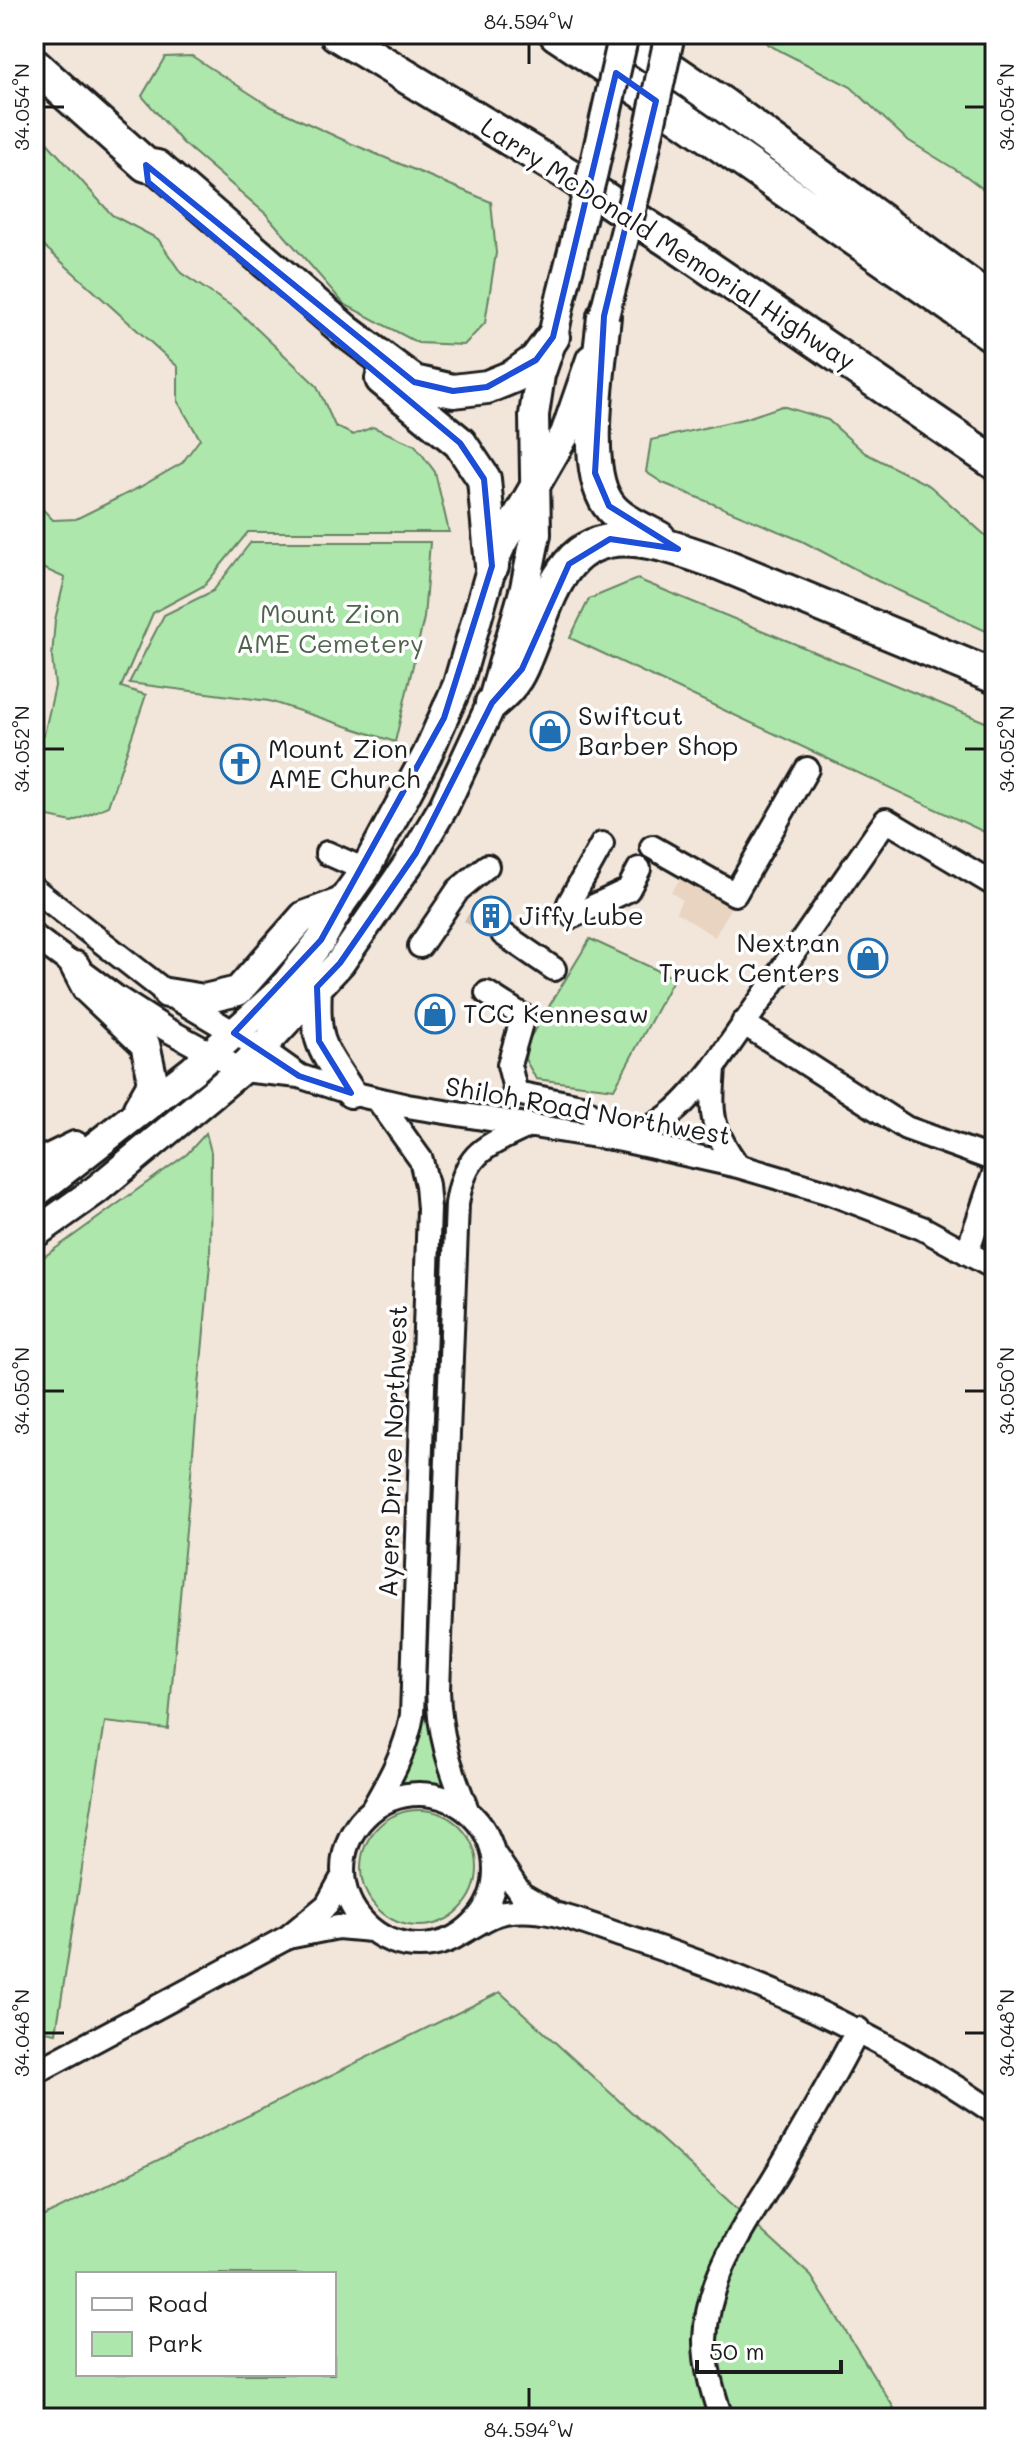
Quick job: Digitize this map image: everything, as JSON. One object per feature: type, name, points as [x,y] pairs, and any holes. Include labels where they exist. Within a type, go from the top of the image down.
[{"type":"highway","name":"Larry McDonald Memorial Highway","points":[[336,34],[617,207],[995,463]]},
{"type":"highway","points":[[556,34],[995,337]]},
{"type":"highway","points":[[622,34],[995,304]]},
{"type":"highway","points":[[34,65],[146,165],[157,167],[347,332],[414,382],[453,391],[487,387],[514,376],[536,360],[553,337]]},
{"type":"highway","points":[[146,165],[148,182],[280,297],[460,443],[484,479],[492,566]]},
{"type":"highway","points":[[604,316],[593,444],[598,486],[609,506],[627,521],[678,549],[838,610],[995,677]]},
{"type":"highway","points":[[492,703],[511,687],[522,669],[547,601],[559,578],[577,555],[610,539],[678,549]]},
{"type":"main road","points":[[34,1234],[96,1190],[241,1070],[340,963],[416,853],[444,806],[492,703],[525,588],[536,534],[534,415],[540,375],[553,337],[593,172],[622,34]]},
{"type":"main road","points":[[34,1194],[211,1054],[281,991],[321,940],[342,902],[365,870],[427,755],[458,684],[492,566],[502,543],[573,418],[604,316],[637,186],[670,34]]},
{"type":"main road","points":[[167,993],[204,999],[238,991],[304,916],[342,902]]},
{"type":"main road","points":[[75,966],[87,989],[145,1044],[151,1065],[150,1087],[135,1114]]},
{"type":"main road","points":[[317,987],[315,1021],[319,1041],[365,1096]]},
{"type":"main road","points":[[34,1166],[69,1147],[99,1142]]},
{"type":"street","points":[[652,847],[735,894],[807,769]]},
{"type":"street","points":[[487,993],[523,1016],[509,1065],[516,1093],[581,1106],[622,1140],[643,1132],[675,1113],[714,1067],[886,820],[995,885]]},
{"type":"street","points":[[602,844],[571,910],[628,890],[639,869]]},
{"type":"street","points":[[327,853],[365,870]]},
{"type":"street","points":[[420,946],[464,901],[487,866]]},
{"type":"street","name":"Shiloh Road Northwest","points":[[34,889],[167,993],[260,1048],[299,1076]]},
{"type":"street","points":[[506,929],[525,949],[554,969]]},
{"type":"street","name":"Shiloh Road Northwest","points":[[34,936],[166,1029],[241,1070],[299,1076],[365,1096],[622,1140],[738,1166],[830,1193],[922,1228],[995,1268]]},
{"type":"street","points":[[743,1023],[906,1128],[995,1160]]},
{"type":"street","points":[[714,1067],[711,1114],[720,1140],[738,1166]]},
{"type":"street","name":"Ayers Drive Northwest","points":[[365,1096],[421,1160],[429,1209],[412,1715],[408,1739],[399,1762],[372,1810]]},
{"type":"street","name":"Ayers Drive Northwest","points":[[467,1810],[444,1747],[438,1689],[457,1204],[464,1172],[473,1158],[493,1143],[530,1125]]},
{"type":"street","points":[[967,1253],[995,1171]]},
{"type":"street","points":[[554,1914],[505,1912],[490,1916],[462,1933],[435,1944],[406,1945],[388,1940],[371,1930],[358,1916],[348,1899],[342,1878],[343,1856],[350,1836],[362,1818],[372,1810],[399,1796],[420,1793],[445,1798],[467,1810],[488,1836],[494,1852],[521,1894],[554,1914],[720,1968],[858,2029],[995,2113]]},
{"type":"street","points":[[462,1933],[477,1920],[487,1904],[494,1886],[494,1852]]},
{"type":"street","points":[[34,2073],[288,1937],[327,1905],[342,1878]]},
{"type":"street","points":[[288,1937],[338,1927],[371,1930]]},
{"type":"street","points":[[721,2418],[709,2377],[705,2342],[708,2311],[718,2277],[732,2245],[786,2158],[858,2029]]},
{"type":"highlighted area","points":[[616,73],[656,101],[604,316],[595,473],[609,506],[678,549],[610,539],[569,564],[522,669],[492,703],[416,853],[340,963],[317,987],[319,1041],[351,1093],[299,1076],[234,1033],[321,940],[444,718],[492,566],[484,479],[460,443],[148,182],[146,165],[414,382],[453,391],[487,387],[536,360],[553,337]]},
{"type":"shaded area","points":[[685,872],[732,905],[715,937],[676,912],[682,900],[671,892]]},
{"type":"green space","points":[[764,34],[995,34],[995,198],[906,139],[851,87],[767,44]]},
{"type":"green space","points":[[192,56],[268,105],[491,202],[496,253],[485,323],[464,345],[418,343],[344,304],[266,214],[182,142],[142,96],[165,57]]},
{"type":"green space","points":[[34,128],[112,215],[158,239],[181,273],[236,309],[317,386],[335,426],[353,435],[373,427],[415,445],[435,472],[449,532],[248,532],[205,585],[153,613],[121,687],[146,695],[108,806],[72,822],[34,814],[34,738],[44,735],[55,686],[52,657],[55,620],[65,578],[34,564],[34,500],[53,520],[76,519],[182,463],[200,439],[178,402],[178,367],[34,237]]},
{"type":"green space","points":[[782,406],[828,420],[865,453],[930,486],[995,544],[995,629],[986,631],[878,581],[802,541],[663,483],[646,472],[651,440],[747,418]]},
{"type":"green space","name":"Mount Zion AME Cemetery","points":[[251,542],[430,542],[424,618],[395,742],[269,701],[129,683],[164,615],[213,591]]},
{"type":"green space","points":[[637,579],[995,726],[995,837],[570,638],[589,599]]},
{"type":"green space","points":[[590,939],[674,978],[614,1089],[536,1079],[525,1059],[528,1041]]},
{"type":"green space","points":[[206,1133],[211,1152],[210,1264],[168,1729],[105,1722],[56,2033],[34,2029],[34,1264],[187,1154]]},
{"type":"green space","points":[[439,1255],[444,1260],[429,1703],[435,1756],[451,1791],[420,1784],[391,1789],[398,1779],[436,1258]]},
{"type":"green space","points":[[419,1810],[441,1815],[460,1827],[472,1846],[477,1868],[472,1890],[460,1909],[441,1921],[419,1926],[397,1921],[378,1909],[366,1890],[361,1868],[366,1846],[378,1827],[397,1815]]},
{"type":"green space","points":[[500,1992],[811,2276],[894,2408],[894,2418],[34,2418],[34,2221]]},
{"type":"tunnel","points":[[470,912],[503,934]]},
{"type":"place","name":"Swiftcut Barber Shop","points":[[550,731]]},
{"type":"place","name":"Mount Zion AME Church","points":[[240,764]]},
{"type":"place","name":"Jiffy Lube","points":[[491,916]]},
{"type":"place","name":"Nextran Truck Centers","points":[[868,958]]},
{"type":"place","name":"TCC Kennesaw","points":[[435,1014]]}]
